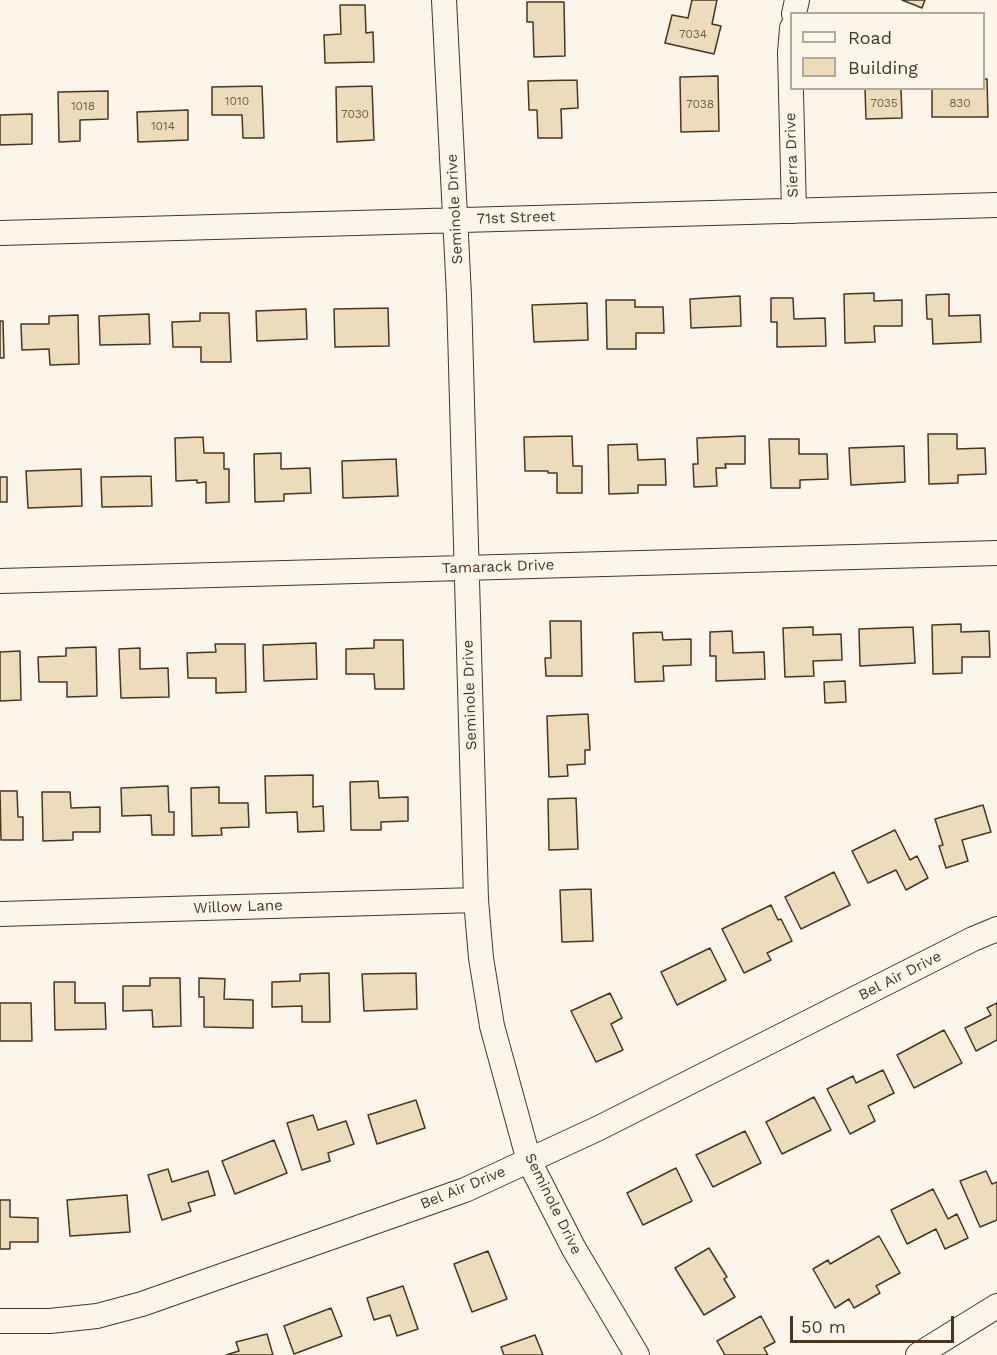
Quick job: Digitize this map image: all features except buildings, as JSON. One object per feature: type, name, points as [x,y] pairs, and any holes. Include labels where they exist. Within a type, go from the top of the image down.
[{"type":"street","name":"Seminole Drive","points":[[444,0],[456,220],[476,900],[481,958],[492,1026],[529,1161],[578,1257],[637,1355]]},
{"type":"street","name":"Sierra Drive","points":[[791,90],[794,211]]},
{"type":"street","name":"71st Street","points":[[0,233],[997,205]]},
{"type":"street","name":"Tamarack Drive","points":[[0,582],[997,553]]},
{"type":"street","name":"Willow Lane","points":[[0,914],[476,900]]},
{"type":"street","name":"Bel Air Drive","points":[[0,1321],[20,1323],[97,1316],[142,1304],[465,1190],[599,1128],[997,929]]},
{"type":"street","points":[[918,1355],[997,1306]]}]
